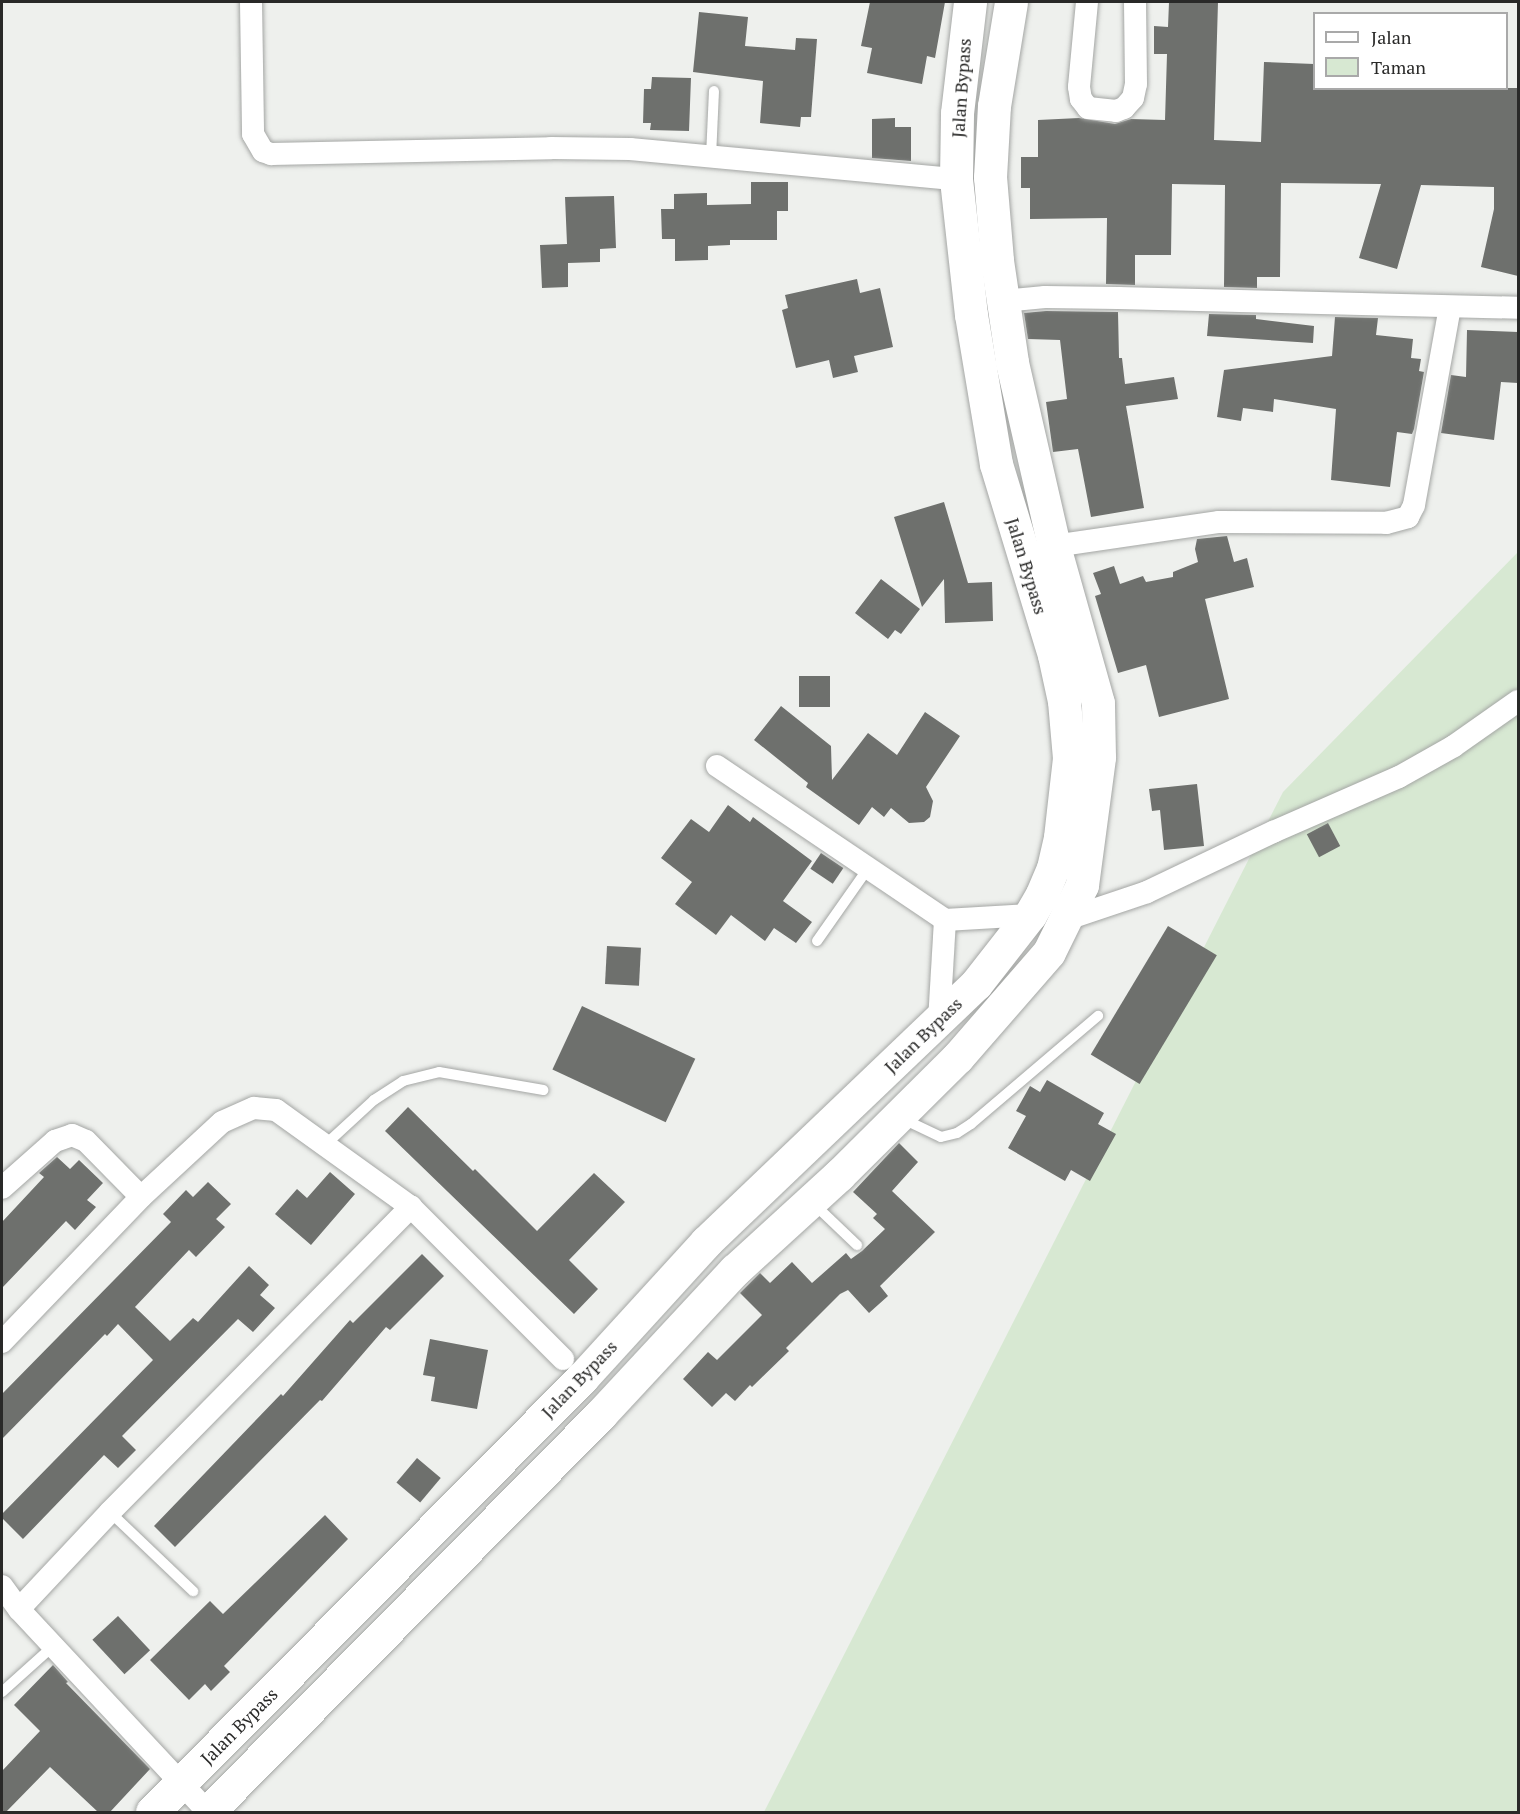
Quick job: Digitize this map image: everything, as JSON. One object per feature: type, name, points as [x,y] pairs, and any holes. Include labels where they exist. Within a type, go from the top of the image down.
[{"type":"highway","name":"Jalan Bypass","points":[[152,1812],[183,1782],[572,1368],[976,984],[1030,915],[1053,868],[1060,837],[1068,759],[1064,701],[1054,654],[996,464],[971,315],[956,180],[957,113],[970,2]]},
{"type":"highway","name":"Jalan Bypass","points":[[208,1812],[592,1422],[735,1270],[811,1201],[957,1058],[1049,952],[1067,919],[1082,885],[1089,849],[1099,757],[1098,703],[1054,546],[1012,362],[1004,301],[990,177],[994,106],[1011,2]]},
{"type":"highway","points":[[706,1242],[735,1270]]},
{"type":"street","points":[[251,2],[252,134],[263,151],[271,154],[551,148],[630,149],[956,180]]},
{"type":"street","points":[[1087,2],[1080,87],[1082,99],[1088,108],[1116,111],[1124,108],[1133,98],[1136,84],[1135,2]]},
{"type":"street","points":[[1004,301],[1045,297],[1087,297],[1518,308]]},
{"type":"street","points":[[1054,546],[1219,522],[1386,523],[1408,517],[1414,505],[1450,306]]},
{"type":"street","points":[[1067,919],[1147,892],[1273,832],[1399,777],[1454,746],[1518,701]]},
{"type":"street","points":[[717,766],[945,920],[1030,915]]},
{"type":"street","points":[[939,1021],[945,920]]},
{"type":"street","points":[[2,1342],[141,1197],[222,1122],[254,1108],[276,1110],[411,1207],[572,1368]]},
{"type":"street","points":[[2,1188],[55,1142],[72,1135],[86,1141],[141,1197]]},
{"type":"street","points":[[19,1609],[110,1512],[411,1207]]},
{"type":"street","points":[[2,1586],[52,1647],[183,1782],[208,1812]]},
{"type":"lane","points":[[711,157],[714,92]]},
{"type":"lane","points":[[817,941],[869,867]]},
{"type":"lane","points":[[898,1117],[941,1137],[957,1132],[1098,1016]]},
{"type":"lane","points":[[325,1146],[374,1100],[403,1081],[438,1072],[543,1090]]},
{"type":"lane","points":[[811,1201],[857,1245]]},
{"type":"lane","points":[[110,1512],[193,1591]]},
{"type":"lane","points":[[2,1692],[52,1647]]},
{"type":"green space","points":[[1518,552],[1518,1812],[764,1812],[1283,792]]},
{"type":"building","points":[[870,2],[945,2],[935,58],[927,56],[922,84],[867,73],[872,48],[861,46]]},
{"type":"building","points":[[1169,2],[1218,2],[1214,140],[1261,142],[1264,62],[1313,64],[1313,90],[1508,90],[1508,88],[1518,88],[1518,276],[1481,267],[1494,209],[1494,187],[1421,185],[1397,269],[1359,258],[1381,184],[1281,183],[1280,277],[1257,277],[1257,288],[1224,287],[1225,185],[1172,184],[1171,255],[1135,255],[1135,285],[1106,284],[1107,218],[1030,219],[1030,188],[1021,188],[1021,157],[1038,157],[1038,120],[1079,118],[1115,124],[1131,119],[1165,120],[1167,54],[1154,54],[1154,26],[1168,27]]},
{"type":"building","points":[[699,12],[748,17],[745,46],[795,50],[796,38],[817,39],[811,117],[801,117],[800,127],[760,123],[763,81],[693,72]]},
{"type":"building","points":[[652,77],[691,78],[689,131],[650,130],[651,123],[643,123],[644,89],[651,89]]},
{"type":"building","points":[[895,118],[895,127],[911,127],[911,161],[872,158],[872,119]]},
{"type":"building","points":[[751,182],[788,182],[788,211],[777,211],[777,240],[730,240],[730,245],[708,246],[708,260],[675,261],[675,239],[662,239],[661,209],[674,209],[674,194],[707,193],[707,205],[751,204]]},
{"type":"building","points":[[614,196],[616,248],[600,249],[600,262],[568,263],[568,287],[542,288],[540,245],[567,244],[565,197]]},
{"type":"building","points":[[857,279],[860,293],[880,288],[893,347],[854,356],[858,372],[833,378],[829,360],[796,368],[782,310],[788,308],[785,295]]},
{"type":"building","points":[[1118,312],[1119,358],[1122,358],[1125,384],[1174,377],[1178,399],[1126,406],[1144,508],[1091,517],[1078,449],[1053,452],[1046,402],[1067,399],[1060,340],[1028,339],[1024,313]]},
{"type":"building","points":[[1209,314],[1256,315],[1256,319],[1314,326],[1313,343],[1207,336]]},
{"type":"building","points":[[1335,317],[1378,318],[1376,335],[1413,339],[1411,358],[1421,359],[1419,371],[1424,372],[1414,429],[1412,434],[1397,432],[1390,487],[1331,480],[1336,409],[1274,399],[1273,412],[1243,408],[1241,421],[1217,417],[1224,370],[1332,356]]},
{"type":"building","points":[[1467,330],[1518,332],[1518,383],[1501,382],[1494,440],[1441,433],[1451,375],[1466,377]]},
{"type":"building","points":[[944,502],[968,583],[992,582],[993,621],[945,623],[944,579],[922,607],[894,517]]},
{"type":"building","points":[[1227,536],[1234,562],[1247,558],[1254,587],[1205,599],[1229,699],[1159,717],[1146,665],[1118,673],[1095,596],[1101,594],[1093,573],[1114,566],[1120,584],[1143,576],[1146,582],[1173,577],[1173,572],[1198,562],[1195,549],[1197,539]]},
{"type":"building","points":[[881,579],[920,609],[901,634],[895,630],[888,639],[855,613]]},
{"type":"building","points":[[799,676],[830,676],[830,707],[799,707]]},
{"type":"building","points":[[781,706],[831,746],[832,780],[868,733],[897,755],[925,712],[960,736],[926,787],[933,801],[930,817],[924,822],[909,823],[891,808],[884,817],[872,807],[859,825],[806,787],[808,783],[754,740]]},
{"type":"building","points":[[1197,784],[1204,846],[1164,850],[1160,810],[1152,811],[1149,789]]},
{"type":"building","points":[[728,805],[750,822],[753,817],[812,861],[783,901],[812,922],[796,943],[774,928],[765,941],[731,915],[716,935],[675,904],[692,882],[661,858],[691,819],[709,832]]},
{"type":"building","points":[[1328,823],[1340,846],[1319,857],[1307,834]]},
{"type":"building","points":[[821,853],[843,868],[833,884],[810,869]]},
{"type":"building","points":[[1168,926],[1217,955],[1140,1084],[1091,1055]]},
{"type":"building","points":[[607,946],[641,948],[639,986],[605,984]]},
{"type":"building","points":[[582,1006],[695,1059],[666,1122],[552,1069]]},
{"type":"building","points":[[1047,1080],[1104,1113],[1098,1124],[1116,1134],[1090,1181],[1071,1170],[1065,1181],[1008,1148],[1026,1116],[1016,1111],[1030,1086],[1040,1092]]},
{"type":"building","points":[[408,1107],[537,1231],[594,1173],[625,1202],[569,1260],[598,1289],[574,1314],[385,1131]]},
{"type":"building","points":[[899,1143],[918,1162],[892,1191],[935,1232],[880,1286],[888,1296],[869,1313],[848,1290],[840,1294],[786,1348],[789,1351],[752,1387],[750,1385],[735,1401],[726,1393],[712,1407],[683,1379],[708,1352],[717,1360],[762,1315],[740,1293],[760,1273],[770,1283],[792,1262],[812,1283],[846,1253],[851,1259],[862,1251],[885,1229],[873,1218],[877,1214],[853,1192]]},
{"type":"building","points":[[57,1157],[70,1169],[79,1160],[103,1183],[87,1200],[96,1207],[75,1230],[66,1221],[2,1288],[2,1222],[44,1177],[39,1173]]},
{"type":"building","points":[[330,1172],[355,1194],[311,1245],[275,1214],[297,1189],[307,1198]]},
{"type":"building","points":[[208,1182],[231,1204],[216,1219],[225,1227],[196,1257],[189,1250],[135,1307],[170,1341],[193,1318],[198,1322],[249,1266],[269,1285],[260,1295],[275,1308],[253,1332],[238,1319],[122,1436],[136,1450],[118,1468],[104,1455],[23,1539],[2,1518],[2,1514],[153,1360],[118,1324],[107,1336],[105,1334],[2,1439],[2,1394],[171,1222],[163,1214],[186,1190],[193,1197]]},
{"type":"building","points":[[422,1254],[444,1276],[390,1330],[386,1327],[322,1401],[320,1400],[175,1547],[154,1526],[281,1394],[283,1396],[350,1320],[353,1323]]},
{"type":"building","points":[[430,1339],[488,1350],[477,1409],[431,1401],[435,1377],[423,1375]]},
{"type":"building","points":[[417,1458],[441,1478],[420,1502],[396,1483]]},
{"type":"building","points":[[325,1515],[348,1539],[224,1666],[230,1672],[211,1691],[205,1684],[189,1700],[150,1660],[210,1601],[223,1614]]},
{"type":"building","points":[[118,1616],[150,1650],[124,1674],[92,1640]]},
{"type":"building","points":[[53,1665],[68,1682],[66,1683],[150,1769],[110,1812],[98,1812],[50,1767],[6,1812],[2,1812],[2,1771],[40,1731],[14,1705]]}]
